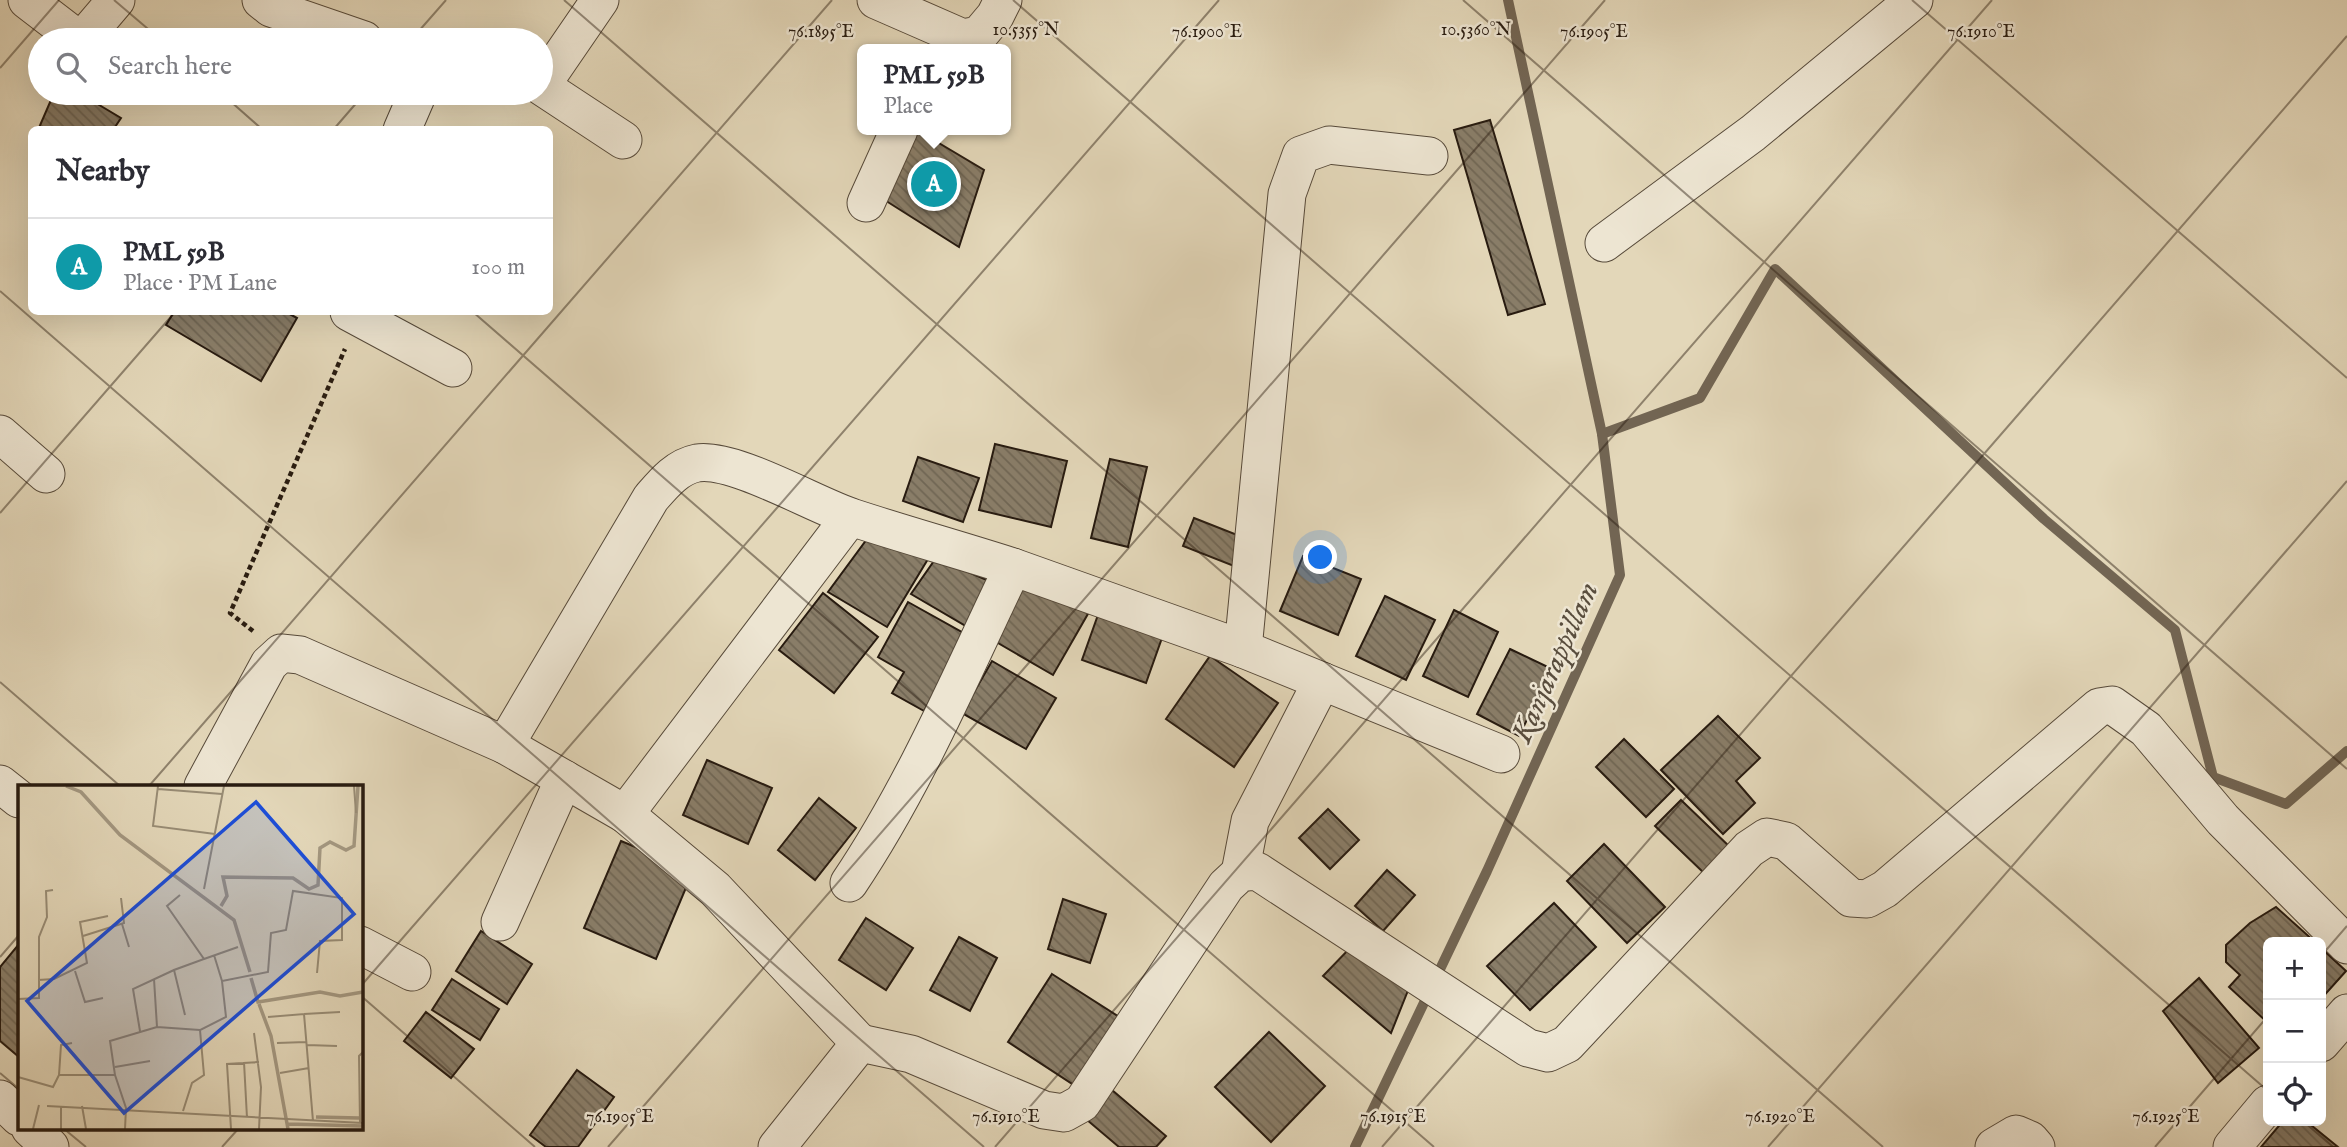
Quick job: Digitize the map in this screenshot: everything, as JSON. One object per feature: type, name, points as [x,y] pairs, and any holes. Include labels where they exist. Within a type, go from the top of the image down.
[{"type":"street","points":[[27,0],[64,28]]},
{"type":"street","points":[[91,28],[116,0]]},
{"type":"street","points":[[261,0],[271,8],[329,28]]},
{"type":"street","points":[[553,69],[600,0]]},
{"type":"street","points":[[876,0],[940,39],[979,35],[995,16],[1003,0]]},
{"type":"street","points":[[1604,243],[1753,133],[1914,0]]},
{"type":"street","points":[[553,94],[623,140]]},
{"type":"street","points":[[404,126],[413,105]]},
{"type":"street","points":[[866,203],[897,135]]},
{"type":"street","points":[[1243,649],[1287,194],[1301,155],[1329,145],[1429,156]]},
{"type":"street","points":[[355,315],[453,368]]},
{"type":"street","points":[[0,433],[46,474]]},
{"type":"street","points":[[505,745],[651,498],[682,468],[699,462],[748,472],[850,517],[1013,566],[1243,649],[1501,754]]},
{"type":"street","points":[[625,814],[850,517]]},
{"type":"street","points":[[849,883],[869,854],[923,753],[1013,566]]},
{"type":"street","points":[[204,785],[269,664],[281,653],[300,655],[505,745],[625,814],[715,889],[860,1043],[911,1054],[1044,1110],[1064,1114],[1082,1102],[1226,886],[1240,873],[1257,871],[1528,1048],[1549,1053],[1567,1044],[1748,849],[1767,837],[1786,841],[1851,898],[1867,899],[1885,890],[2098,707],[2112,705],[2146,729],[2222,820],[2347,945]]},
{"type":"street","points":[[1240,873],[1250,821],[1322,681]]},
{"type":"street","points":[[500,922],[564,779]]},
{"type":"street","points":[[0,784],[18,798]]},
{"type":"street","points":[[362,946],[412,972]]},
{"type":"street","points":[[2326,1038],[2347,1013]]},
{"type":"street","points":[[777,1147],[860,1043]]},
{"type":"street","points":[[0,1099],[18,1116]]},
{"type":"street","points":[[2231,1147],[2263,1110]]},
{"type":"street","points":[[13,1147],[28,1130]]},
{"type":"street","points":[[32,1130],[50,1147]]},
{"type":"street","points":[[1994,1147],[2015,1134],[2030,1140],[2036,1147]]},
{"type":"path","points":[[281,653],[230,613],[353,315]]},
{"type":"building","points":[[49,105],[99,105],[121,118],[116,126],[40,126]]},
{"type":"building","points":[[1490,120],[1545,304],[1508,315],[1454,130]]},
{"type":"building","points":[[915,135],[925,135],[984,170],[959,247],[883,199]]},
{"type":"building","points":[[172,315],[292,315],[297,318],[261,381],[166,325]]},
{"type":"building","points":[[995,444],[1067,461],[1051,527],[979,510]]},
{"type":"building","points":[[918,457],[979,478],[963,522],[903,501]]},
{"type":"building","points":[[1110,459],[1147,467],[1128,547],[1091,538]]},
{"type":"building","points":[[1194,518],[1250,540],[1239,568],[1183,546]]},
{"type":"building","points":[[870,535],[931,554],[887,627],[828,592]]},
{"type":"building","points":[[1303,556],[1361,579],[1338,635],[1280,611]]},
{"type":"building","points":[[936,558],[996,584],[971,629],[911,594]]},
{"type":"building","points":[[1027,576],[1089,612],[1053,675],[991,639]]},
{"type":"building","points":[[823,593],[878,637],[834,693],[779,650]]},
{"type":"building","points":[[1385,596],[1435,620],[1406,680],[1356,656]]},
{"type":"building","points":[[908,602],[967,635],[924,711],[892,693],[904,672],[878,657]]},
{"type":"building","points":[[1454,610],[1498,632],[1468,697],[1423,676]]},
{"type":"building","points":[[1099,612],[1163,635],[1146,683],[1082,660]]},
{"type":"building","points":[[1510,649],[1552,669],[1519,736],[1477,714]]},
{"type":"building","points":[[1210,656],[1278,703],[1234,767],[1166,719]]},
{"type":"building","points":[[992,661],[1056,698],[1026,749],[962,713]]},
{"type":"building","points":[[1718,716],[1760,758],[1736,781],[1755,803],[1723,834],[1661,770]]},
{"type":"building","points":[[1624,739],[1674,789],[1646,817],[1596,767]]},
{"type":"building","points":[[707,760],[772,788],[748,844],[683,815]]},
{"type":"building","points":[[819,798],[856,828],[815,880],[778,850]]},
{"type":"building","points":[[1681,800],[1730,847],[1705,874],[1655,826]]},
{"type":"building","points":[[1328,809],[1359,840],[1330,869],[1299,838]]},
{"type":"building","points":[[621,841],[693,871],[656,959],[584,928]]},
{"type":"building","points":[[1604,844],[1665,907],[1627,943],[1567,881]]},
{"type":"building","points":[[1387,870],[1415,895],[1383,931],[1355,906]]},
{"type":"building","points":[[1063,899],[1106,914],[1090,963],[1048,949]]},
{"type":"building","points":[[1554,903],[1596,947],[1530,1010],[1487,966]]},
{"type":"building","points":[[2276,907],[2309,937],[2263,937],[2263,1018],[2229,987],[2240,975],[2226,962],[2226,945],[2250,923]]},
{"type":"building","points":[[866,918],[913,948],[886,990],[839,960]]},
{"type":"building","points":[[481,931],[532,964],[507,1004],[456,971]]},
{"type":"building","points":[[959,937],[997,958],[970,1011],[930,990]]},
{"type":"building","points":[[18,945],[18,1056],[0,1041],[0,967]]},
{"type":"building","points":[[1350,948],[1409,988],[1391,1033],[1323,976]]},
{"type":"building","points":[[2326,953],[2346,971],[2326,993]]},
{"type":"building","points":[[1052,974],[1124,1020],[1080,1089],[1008,1042]]},
{"type":"building","points":[[2199,978],[2259,1048],[2218,1083],[2163,1011]]},
{"type":"building","points":[[452,979],[499,1009],[480,1040],[432,1010]]},
{"type":"building","points":[[426,1012],[474,1049],[451,1078],[404,1041]]},
{"type":"building","points":[[1269,1032],[1325,1086],[1271,1142],[1215,1087]]},
{"type":"building","points":[[577,1070],[614,1097],[578,1147],[546,1147],[530,1135]]},
{"type":"building","points":[[1112,1090],[1166,1136],[1156,1147],[1119,1147],[1087,1120]]},
{"type":"building","points":[[2279,1126],[2312,1126],[2338,1147],[2261,1147]]},
{"type":"waterway","name":"Kanjarappillam","points":[[1355,1147],[1487,871],[1620,575],[1602,434],[1508,0]]},
{"type":"waterway","points":[[1602,434],[1700,398],[1775,269],[2044,519],[2175,630],[2213,777],[2286,804],[2347,751]]},
{"type":"place","name":"PML 59B","points":[[934,184]]}]
